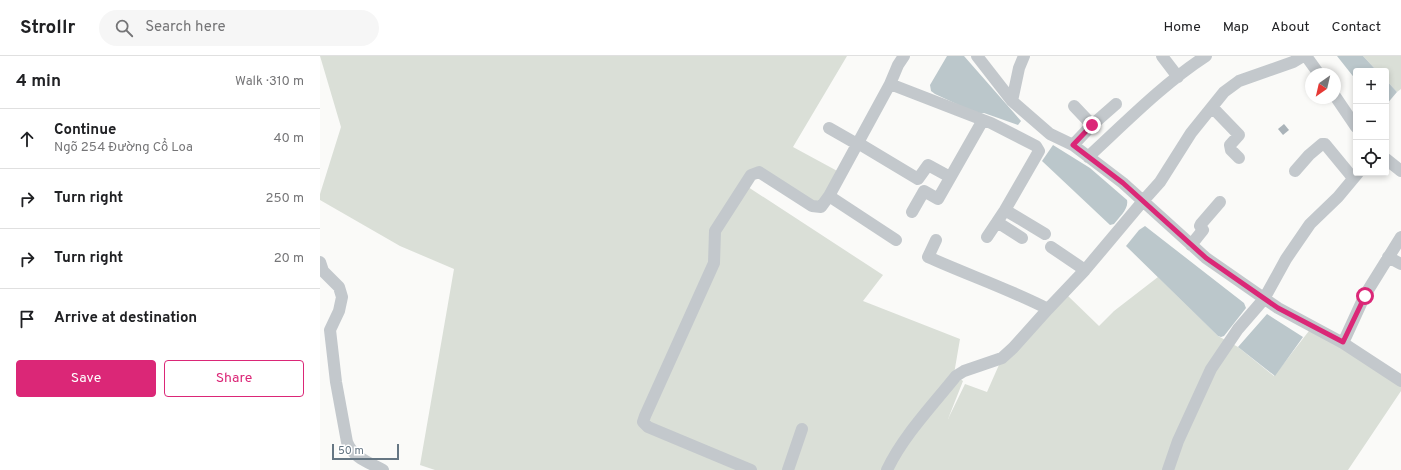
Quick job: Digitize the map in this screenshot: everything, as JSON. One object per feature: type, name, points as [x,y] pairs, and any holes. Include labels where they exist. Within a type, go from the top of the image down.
[{"type":"street","points":[[752,470],[648,427],[643,422],[714,263],[715,231],[751,175],[759,172],[766,175],[816,207],[821,207],[829,196],[904,56]]},
{"type":"street","points":[[977,56],[1012,101],[1050,134],[1073,145],[1123,183],[1206,258],[1278,308],[1343,342],[1401,381]]},
{"type":"street","points":[[1012,101],[1024,56]]},
{"type":"street","points":[[1162,56],[1178,77]]},
{"type":"street","points":[[1088,156],[1178,77],[1206,56]]},
{"type":"street","points":[[887,470],[891,461],[917,425],[956,376],[964,371],[1002,358],[1014,348],[1085,270],[1160,182],[1191,133],[1224,92],[1239,81],[1293,62],[1304,56],[1314,68]]},
{"type":"street","points":[[890,84],[991,123],[1036,146],[1039,151]]},
{"type":"street","points":[[1073,145],[1092,125],[1116,104]]},
{"type":"street","points":[[1340,104],[1353,123]]},
{"type":"street","points":[[1074,106],[1092,125]]},
{"type":"street","points":[[1212,107],[1239,135],[1230,145],[1231,150],[1239,158]]},
{"type":"street","points":[[912,212],[924,192],[938,199],[983,120]]},
{"type":"street","points":[[829,128],[918,179],[928,165],[950,177]]},
{"type":"street","points":[[987,237],[1005,210],[1050,134]]},
{"type":"street","points":[[1295,171],[1309,154],[1322,144],[1325,144],[1353,174]]},
{"type":"street","points":[[1389,161],[1401,171]]},
{"type":"street","points":[[1168,470],[1178,441],[1211,369],[1238,329],[1264,299],[1286,259],[1310,224],[1338,197],[1355,176]]},
{"type":"street","points":[[829,196],[896,240]]},
{"type":"street","points":[[1191,245],[1204,230],[1200,226],[1201,224],[1220,202]]},
{"type":"street","points":[[1005,210],[1045,234]]},
{"type":"street","points":[[997,222],[1022,238]]},
{"type":"street","points":[[1343,342],[1365,296],[1401,237]]},
{"type":"street","points":[[936,240],[928,257],[1020,294],[1048,309]]},
{"type":"street","points":[[1051,247],[1085,270]]},
{"type":"street","points":[[1388,257],[1401,264]]},
{"type":"street","points":[[320,262],[323,271],[339,287],[342,297],[338,311],[325,330],[349,448],[361,458],[383,470]]},
{"type":"street","points":[[788,470],[802,429]]},
{"type":"shaded area","points":[[320,56],[847,56],[793,147],[841,173],[821,207],[755,173],[745,185],[883,275],[863,301],[960,339],[954,374],[963,381],[948,419],[965,384],[987,392],[1002,358],[1066,294],[1099,326],[1114,311],[1158,277],[1218,336],[1238,347],[1274,376],[1312,327],[1401,381],[1401,391],[1348,470],[435,470],[420,465],[454,269],[400,246],[320,200],[320,194],[341,127]]},
{"type":"shaded area","points":[[947,56],[964,56],[1021,121],[1018,125],[984,113],[978,114],[931,91],[930,85]]},
{"type":"shaded area","points":[[1337,56],[1363,56],[1374,68],[1353,68],[1353,76]]},
{"type":"shaded area","points":[[1363,56],[1401,56],[1401,89],[1397,92],[1389,83],[1389,68],[1374,68]]},
{"type":"shaded area","points":[[1389,83],[1397,92],[1389,101]]},
{"type":"shaded area","points":[[1053,145],[1090,168],[1127,200],[1127,207],[1114,224],[1110,225],[1042,161]]},
{"type":"shaded area","points":[[1145,226],[1244,303],[1246,308],[1224,336],[1218,336],[1126,246],[1139,230]]},
{"type":"shaded area","points":[[1267,314],[1303,337],[1275,376],[1238,347]]},
{"type":"building","points":[[1284,124],[1289,130],[1283,135],[1278,129]]},
{"type":"route","points":[[1092,125],[1073,145],[1123,183],[1206,258],[1278,308],[1343,342],[1365,296]]}]
